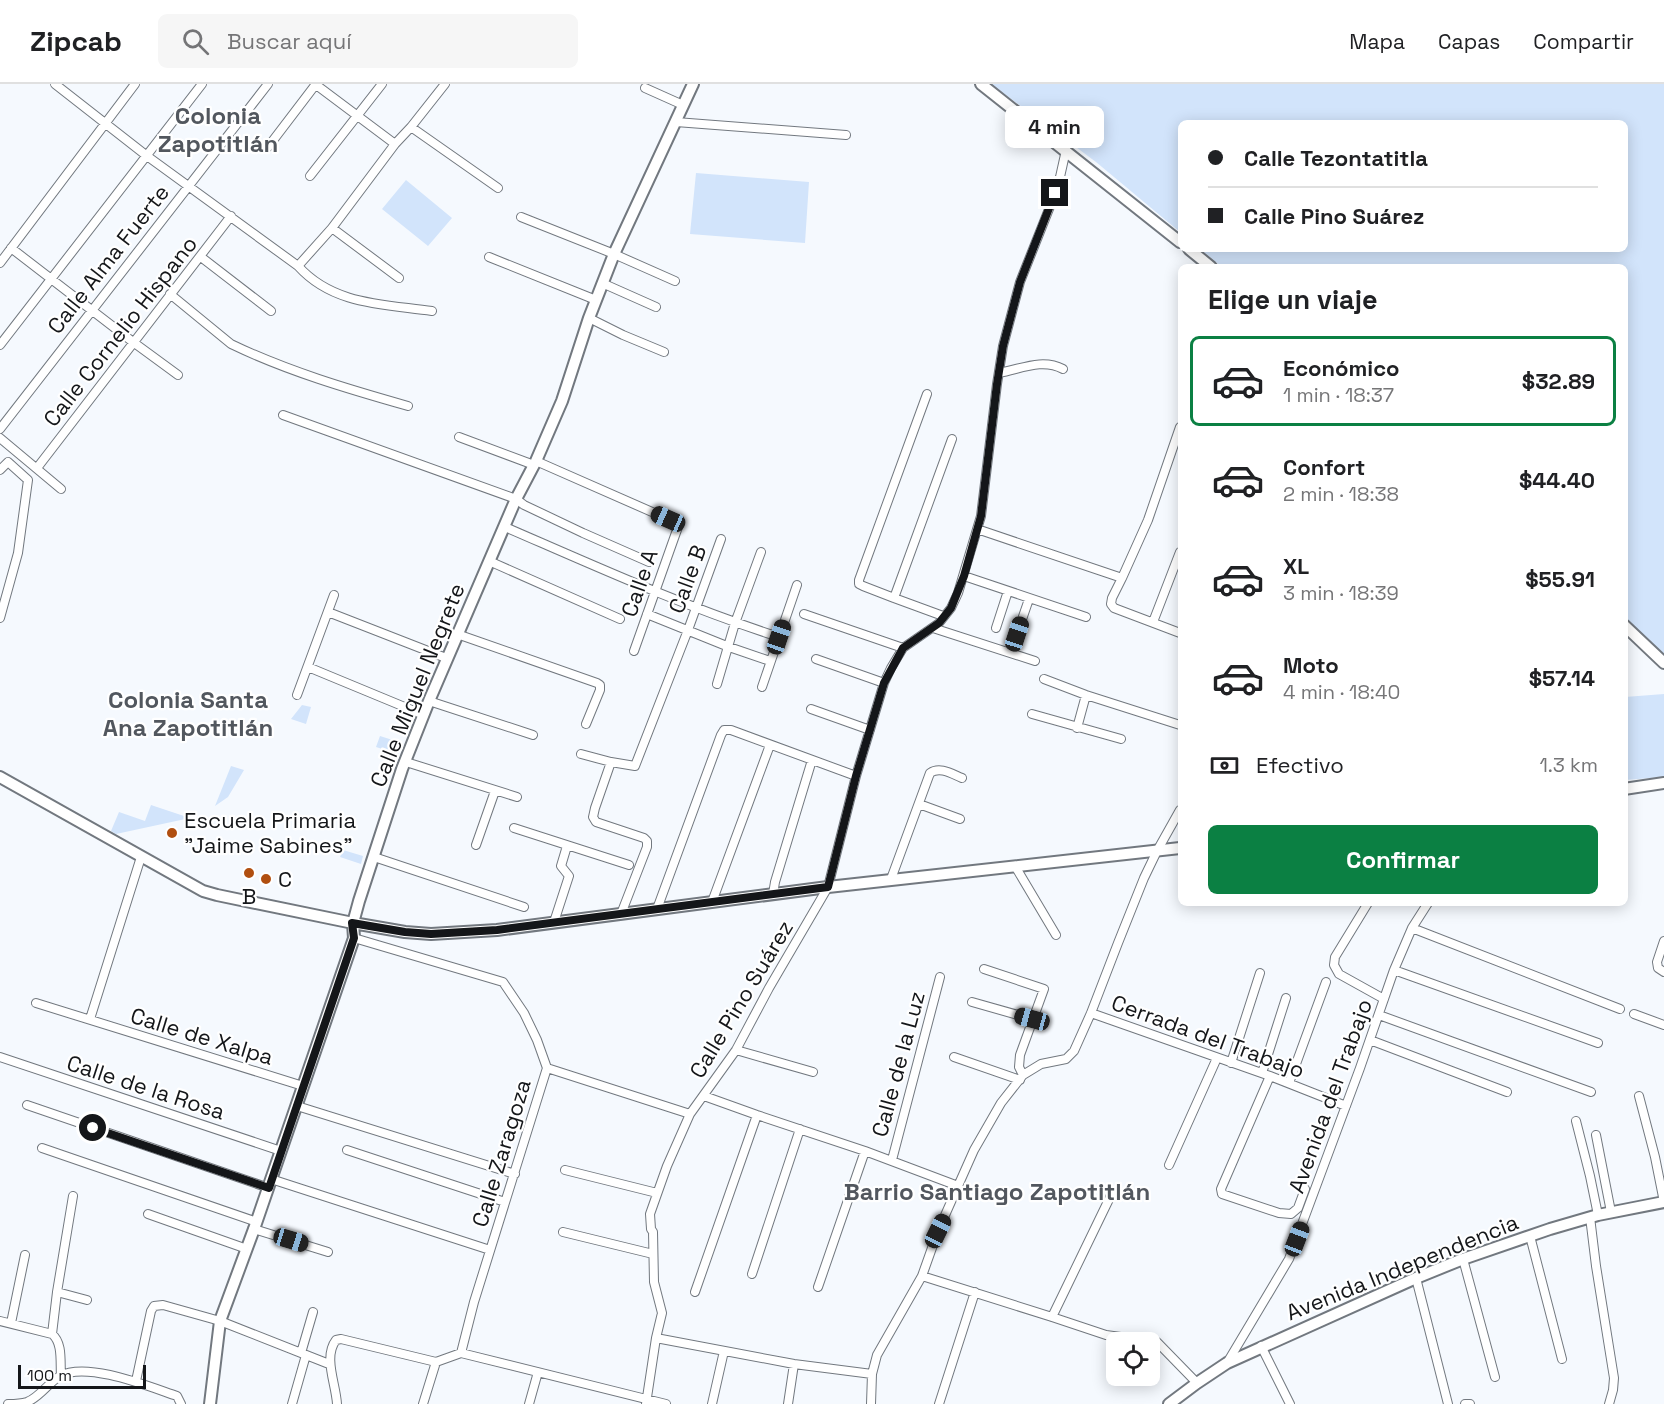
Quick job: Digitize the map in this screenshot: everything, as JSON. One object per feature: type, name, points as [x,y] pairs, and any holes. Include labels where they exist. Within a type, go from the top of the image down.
[{"type":"street","points":[[55,84],[147,156],[298,266],[320,286],[345,298],[432,311]]},
{"type":"street","points":[[65,92],[71,84]]},
{"type":"street","points":[[2,257],[135,84]]},
{"type":"street","points":[[0,345],[202,84]]},
{"type":"street","name":"Calle Alma Fuerte","points":[[0,429],[268,84]]},
{"type":"street","points":[[268,147],[316,84],[395,144]]},
{"type":"street","points":[[310,176],[382,84]]},
{"type":"street","points":[[298,266],[332,228],[395,144],[445,84]]},
{"type":"street","name":"Calle Miguel Negrete","points":[[210,1404],[220,1321],[256,1225],[354,938],[352,923],[405,762],[477,585],[562,402],[589,318],[614,254],[693,84]]},
{"type":"street","points":[[981,84],[1178,240]]},
{"type":"street","points":[[645,88],[683,105]]},
{"type":"street","points":[[676,122],[846,135]]},
{"type":"street","points":[[411,127],[498,188]]},
{"type":"street","name":"Calle Pino Suárez","points":[[646,1402],[662,1313],[654,1282],[650,1214],[657,1193],[690,1114],[736,1050],[774,978],[828,887],[856,776],[884,683],[903,648],[939,623],[951,608],[964,576],[981,516],[1003,346],[1020,282],[1049,209],[1066,150]]},
{"type":"street","name":"Calle Cornelio Hispano","points":[[38,468],[231,216]]},
{"type":"street","points":[[521,217],[675,281]]},
{"type":"street","points":[[332,228],[399,278]]},
{"type":"street","points":[[11,248],[178,375]]},
{"type":"street","points":[[1193,252],[1207,264]]},
{"type":"street","points":[[201,257],[271,311]]},
{"type":"street","points":[[489,257],[596,300]]},
{"type":"street","points":[[602,283],[656,307]]},
{"type":"street","points":[[171,294],[231,344],[249,353],[291,369],[408,406]]},
{"type":"street","points":[[589,318],[664,352]]},
{"type":"street","points":[[999,373],[1042,364],[1054,365],[1063,369]]},
{"type":"street","points":[[927,394],[859,584],[943,616]]},
{"type":"street","points":[[283,415],[516,499],[563,524],[650,562]]},
{"type":"street","points":[[1178,434],[1148,520],[1111,604],[1114,608],[1178,632]]},
{"type":"street","points":[[459,437],[535,463],[668,519]]},
{"type":"street","points":[[0,438],[61,489]]},
{"type":"street","points":[[894,598],[952,439]]},
{"type":"street","points":[[0,470],[8,462],[28,480],[18,553],[0,618]]},
{"type":"street","points":[[505,527],[655,592],[735,623],[779,637]]},
{"type":"street","name":"Calle A","points":[[634,651],[678,527]]},
{"type":"street","points":[[977,529],[1122,578]]},
{"type":"street","name":"Calle B","points":[[611,762],[635,766],[721,539]]},
{"type":"street","points":[[717,684],[735,623],[761,552]]},
{"type":"street","points":[[1153,622],[1178,557]]},
{"type":"street","points":[[489,561],[620,619]]},
{"type":"street","points":[[964,576],[1086,617]]},
{"type":"street","points":[[762,687],[797,585]]},
{"type":"street","points":[[996,628],[1008,591]]},
{"type":"street","points":[[297,695],[334,596]]},
{"type":"street","points":[[1017,634],[1029,599]]},
{"type":"street","points":[[328,612],[446,658]]},
{"type":"street","points":[[647,614],[770,661]]},
{"type":"street","points":[[804,614],[903,648]]},
{"type":"street","points":[[933,628],[1035,661]]},
{"type":"street","points":[[1628,629],[1664,663]]},
{"type":"street","points":[[457,634],[600,685],[586,724]]},
{"type":"street","points":[[816,659],[884,683]]},
{"type":"street","points":[[308,667],[424,715]]},
{"type":"street","points":[[1044,679],[1178,724]]},
{"type":"street","points":[[1077,728],[1086,695]]},
{"type":"street","points":[[429,700],[533,735]]},
{"type":"street","points":[[811,709],[870,730]]},
{"type":"street","points":[[1032,714],[1121,740]]},
{"type":"street","points":[[657,909],[724,730],[731,730],[856,776]]},
{"type":"street","points":[[712,902],[770,745]]},
{"type":"street","points":[[581,754],[611,762],[595,808],[593,817],[596,822],[647,841],[647,847],[621,914]]},
{"type":"street","points":[[773,894],[812,760]]},
{"type":"street","points":[[405,762],[517,797]]},
{"type":"street","points":[[891,879],[930,773],[940,769],[962,778]]},
{"type":"street","points":[[0,777],[203,891],[217,896],[352,923],[431,934],[497,930],[891,879],[1178,848]]},
{"type":"street","points":[[1628,788],[1664,783]]},
{"type":"street","points":[[476,845],[495,791]]},
{"type":"street","points":[[919,804],[960,819]]},
{"type":"street","points":[[871,1404],[872,1374],[877,1355],[922,1276],[938,1231],[987,1125],[1022,1077],[1041,1064],[1066,1059],[1074,1051],[1157,850],[1178,813]]},
{"type":"street","points":[[514,828],[629,865]]},
{"type":"street","points":[[554,922],[569,876],[561,866],[567,846]]},
{"type":"street","points":[[90,1020],[141,857]]},
{"type":"street","points":[[374,857],[524,907]]},
{"type":"street","points":[[1015,866],[1056,935]]},
{"type":"street","points":[[1366,906],[1335,957],[1334,965],[1339,974],[1384,999]]},
{"type":"street","name":"Avenida del Trabajo","points":[[1227,1362],[1290,1259],[1394,970],[1412,928],[1426,906]]},
{"type":"street","points":[[1412,928],[1620,1009]]},
{"type":"street","name":"Calle Zaragoza","points":[[354,938],[503,982],[524,1013],[547,1068],[460,1353]]},
{"type":"street","points":[[1661,970],[1657,962],[1664,942]]},
{"type":"street","points":[[984,969],[1044,989],[1020,1055],[1019,1067],[1022,1077]]},
{"type":"street","points":[[1394,970],[1598,1043]]},
{"type":"street","points":[[1231,1062],[1260,973]]},
{"type":"street","name":"Calle de la Luz","points":[[892,1160],[939,977]]},
{"type":"street","points":[[1290,1083],[1326,982]]},
{"type":"street","points":[[1262,1073],[1286,998]]},
{"type":"street","points":[[972,1002],[1032,1019]]},
{"type":"street","name":"Calle de Xalpa","points":[[36,1003],[303,1086]]},
{"type":"street","name":"Cerrada del Trabajo","points":[[1091,1013],[1290,1083],[1346,1106]]},
{"type":"street","points":[[1634,1014],[1664,1024]]},
{"type":"street","points":[[1379,1015],[1591,1092]]},
{"type":"street","points":[[1370,1040],[1507,1092]]},
{"type":"street","points":[[736,1050],[813,1072]]},
{"type":"street","name":"Calle de la Rosa","points":[[0,1057],[281,1150]]},
{"type":"street","points":[[954,1057],[1022,1077]]},
{"type":"street","points":[[1169,1165],[1217,1058]]},
{"type":"street","points":[[547,1068],[690,1114]]},
{"type":"street","points":[[1270,1076],[1221,1189],[1222,1194],[1279,1214],[1291,1214],[1298,1208],[1305,1189]]},
{"type":"street","points":[[704,1096],[892,1160],[958,1186]]},
{"type":"street","points":[[1639,1096],[1664,1202]]},
{"type":"street","points":[[27,1105],[270,1184],[490,1250]]},
{"type":"street","points":[[297,1106],[515,1174]]},
{"type":"street","points":[[695,1292],[757,1115]]},
{"type":"street","points":[[1576,1121],[1590,1176],[1598,1277],[1614,1378],[1609,1404]]},
{"type":"street","points":[[752,1274],[800,1129]]},
{"type":"street","points":[[1596,1135],[1611,1212]]},
{"type":"street","points":[[42,1148],[328,1252]]},
{"type":"street","points":[[347,1150],[505,1202]]},
{"type":"street","points":[[818,1287],[865,1151]]},
{"type":"street","points":[[566,1170],[657,1193]]},
{"type":"street","points":[[1052,1317],[1113,1191]]},
{"type":"street","points":[[52,1334],[73,1196]]},
{"type":"street","name":"Avenida Independencia","points":[[1169,1404],[1227,1362],[1416,1278],[1463,1259],[1594,1216],[1664,1202]]},
{"type":"street","points":[[148,1214],[247,1249]]},
{"type":"street","points":[[563,1232],[653,1254]]},
{"type":"street","points":[[1530,1236],[1562,1359]]},
{"type":"street","points":[[11,1323],[25,1255]]},
{"type":"street","points":[[1463,1259],[1495,1377]]},
{"type":"street","points":[[922,1276],[1106,1335],[1157,1342],[1197,1383]]},
{"type":"street","points":[[1416,1278],[1448,1404]]},
{"type":"street","points":[[57,1292],[87,1300]]},
{"type":"street","points":[[939,1404],[975,1292]]},
{"type":"street","points":[[136,1382],[151,1311],[154,1306],[163,1305],[220,1321],[329,1364]]},
{"type":"street","points":[[292,1404],[313,1312]]},
{"type":"street","points":[[0,1321],[56,1337],[59,1344],[61,1376]]},
{"type":"street","points":[[656,1338],[794,1364],[872,1374]]},
{"type":"street","points":[[337,1404],[336,1387],[329,1364],[336,1340],[436,1362],[460,1353],[646,1402],[666,1404]]},
{"type":"street","points":[[1262,1346],[1290,1404]]},
{"type":"street","points":[[712,1404],[724,1351]]},
{"type":"street","points":[[423,1404],[436,1362]]},
{"type":"street","points":[[788,1404],[794,1364]]},
{"type":"street","points":[[8,1404],[26,1402],[61,1376],[76,1372],[101,1373],[136,1382],[177,1396],[180,1404]]},
{"type":"street","points":[[529,1404],[538,1372]]},
{"type":"street","points":[[1465,1404],[1470,1404]]},
{"type":"shaded area","points":[[991,84],[1664,84],[1664,663],[1628,627],[1628,264],[1218,264],[1204,252],[1628,252],[1628,120],[1178,120],[1178,230],[1096,162]]},
{"type":"shaded area","points":[[696,173],[809,182],[805,243],[690,234]]},
{"type":"shaded area","points":[[406,180],[452,218],[428,246],[382,209]]},
{"type":"shaded area","points":[[1664,694],[1664,777],[1628,780],[1628,697]]},
{"type":"shaded area","points":[[302,705],[311,707],[306,724],[291,719]]},
{"type":"shaded area","points":[[380,736],[402,743],[398,754],[376,747]]},
{"type":"shaded area","points":[[231,766],[244,770],[228,797],[215,806]]},
{"type":"shaded area","points":[[151,805],[190,818],[116,834],[111,831],[119,812],[145,821]]},
{"type":"shaded area","points":[[343,850],[363,856],[361,864],[340,857]]},
{"type":"place","name":"Escuela Primaria \"Jaime Sabines\"","points":[[172,833]]},
{"type":"place","name":"B","points":[[249,873]]},
{"type":"place","name":"C","points":[[266,879]]},
{"type":"district","name":"Colonia Zapotitlán","points":[[218,129]]},
{"type":"district","name":"Colonia Santa Ana Zapotitlán","points":[[188,713]]},
{"type":"district","name":"Barrio Santiago Zapotitlán","points":[[997,1191]]},
{"type":"route","points":[[93,1128],[269,1188],[354,938],[352,923],[431,934],[497,930],[828,887],[856,776],[884,683],[903,648],[933,628],[951,608],[964,576],[981,516],[1003,346],[1020,282],[1055,193]]}]
